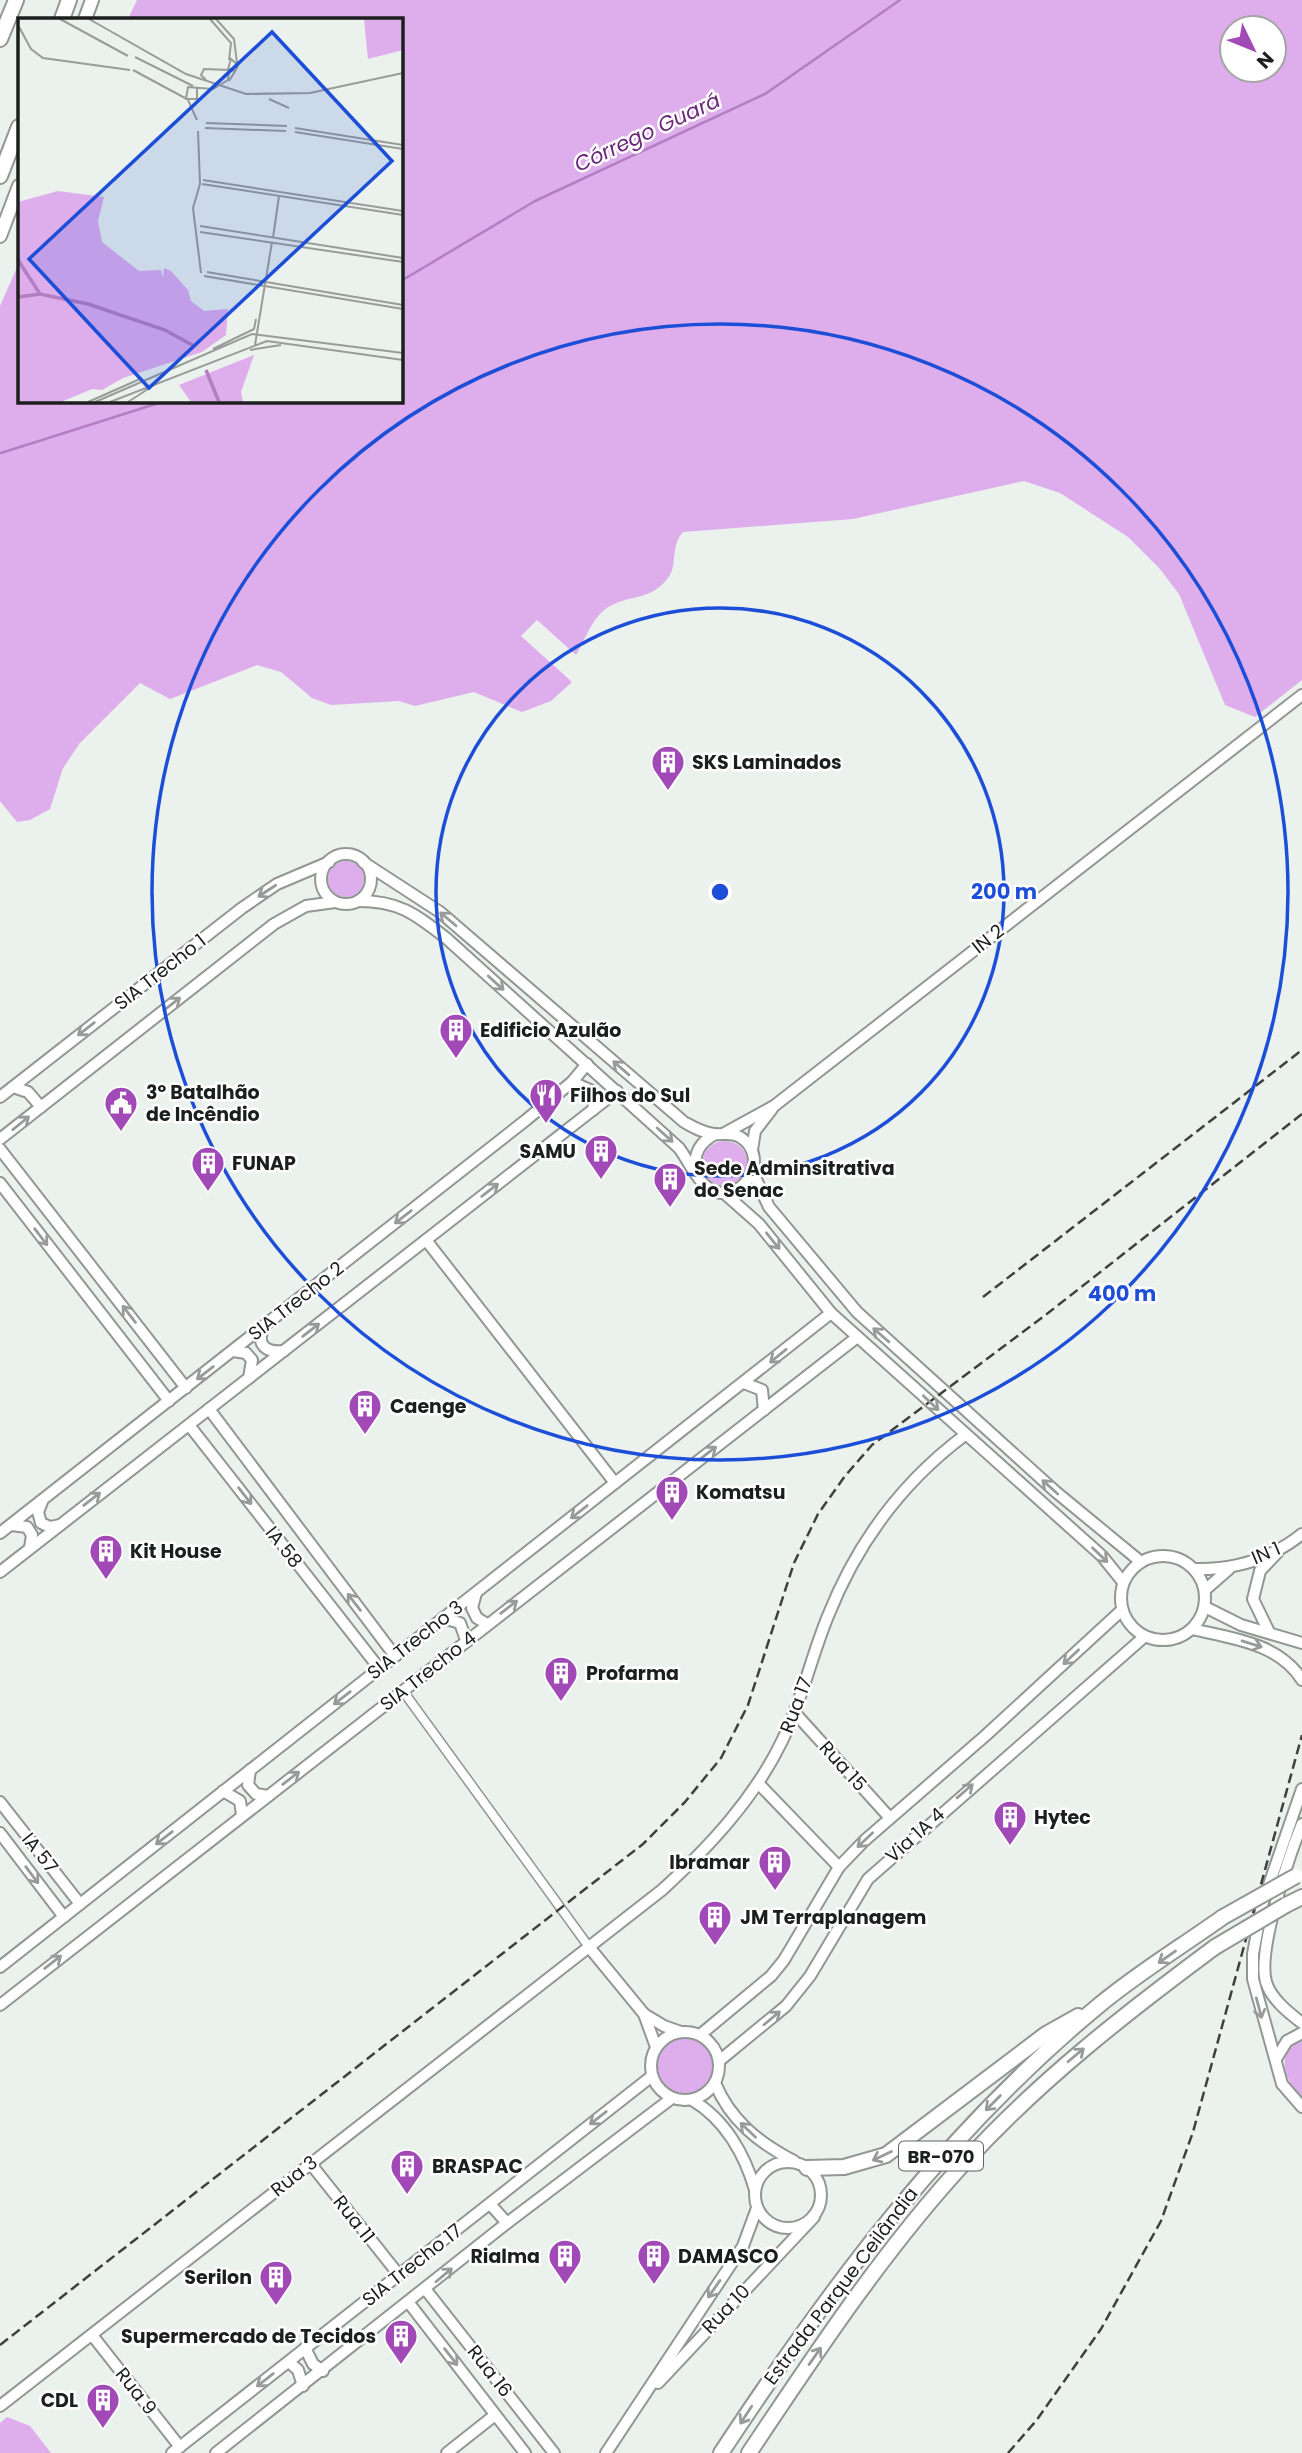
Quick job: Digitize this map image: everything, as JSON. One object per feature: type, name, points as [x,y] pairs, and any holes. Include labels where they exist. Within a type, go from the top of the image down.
[{"type":"highway","points":[[0,40],[16,0]]},
{"type":"highway","points":[[62,18],[69,0]]},
{"type":"highway","points":[[0,176],[18,130]]},
{"type":"highway","name":"Estrada Parque Ceilândia","points":[[721,2453],[786,2354],[896,2209],[945,2152],[1098,2006],[1223,1917],[1299,1875]]},
{"type":"highway","name":"Estrada Parque Ceilândia","points":[[750,2453],[846,2312],[965,2162],[1071,2059],[1215,1947],[1302,1897]]},
{"type":"highway","points":[[802,2165],[844,2167],[886,2155],[1046,2034],[1098,2006]]},
{"type":"main road","points":[[85,18],[92,0]]},
{"type":"main road","points":[[0,236],[18,189]]},
{"type":"main road","name":"IN 2","points":[[720,1134],[774,1106],[1302,695]]},
{"type":"main road","points":[[335,902],[324,891],[322,884],[322,876],[329,862],[342,855],[363,862],[440,912],[684,1122],[741,1138],[752,1150],[753,1173],[759,1191],[856,1312],[1056,1492],[1141,1562]]},
{"type":"main road","name":"SIA Trecho 1","points":[[0,1097],[242,908],[277,884],[329,862]]},
{"type":"main road","points":[[358,901],[371,883],[363,862]]},
{"type":"main road","points":[[0,1139],[274,924],[306,906],[358,901],[393,903],[411,911],[446,938],[679,1148],[706,1186],[724,1193],[759,1224],[831,1314],[1101,1556],[1123,1582]]},
{"type":"main road","name":"SIA Trecho 2","points":[[0,1533],[572,1082],[587,1064]]},
{"type":"main road","points":[[572,1082],[590,1090],[595,1099],[593,1110]]},
{"type":"main road","points":[[13,1087],[28,1093],[41,1107]]},
{"type":"main road","points":[[0,1572],[617,1091]]},
{"type":"main road","name":"IN 2","points":[[752,1150],[755,1131],[774,1106]]},
{"type":"main road","points":[[695,1169],[696,1152],[707,1138],[720,1134]]},
{"type":"main road","points":[[0,1149],[186,1388]]},
{"type":"main road","points":[[724,1193],[742,1188],[753,1173]]},
{"type":"main road","points":[[0,1183],[169,1401]]},
{"type":"main road","points":[[426,1240],[615,1483]]},
{"type":"main road","name":"SIA Trecho 3","points":[[0,1967],[831,1314]]},
{"type":"main road","points":[[264,1326],[260,1339],[263,1347],[272,1353],[284,1351]]},
{"type":"main road","name":"SIA Trecho 4","points":[[0,2005],[856,1338]]},
{"type":"main road","points":[[233,1351],[246,1353],[252,1360],[247,1380]]},
{"type":"main road","points":[[744,1383],[762,1390],[764,1410]]},
{"type":"main road","name":"IA 58","points":[[209,1409],[395,1656]]},
{"type":"main road","name":"IA 58","points":[[189,1425],[379,1668]]},
{"type":"main road","points":[[203,1442],[220,1427]]},
{"type":"main road","name":"Rua 17","points":[[589,1947],[685,1868],[717,1836],[758,1783],[796,1713],[828,1615],[870,1534],[909,1484],[965,1435]]},
{"type":"main road","points":[[43,1500],[38,1512],[41,1523],[50,1527],[60,1525]]},
{"type":"main road","points":[[10,1525],[27,1527],[32,1535],[30,1548]]},
{"type":"main road","name":"IN 1","points":[[1194,1569],[1229,1569],[1280,1550],[1302,1534]]},
{"type":"main road","points":[[290,1555],[307,1541]]},
{"type":"main road","points":[[1269,1632],[1253,1600],[1261,1571],[1280,1550]]},
{"type":"main road","points":[[1169,1556],[1183,1560],[1194,1569],[1205,1590],[1205,1607],[1192,1629],[1169,1640],[1144,1637],[1132,1628],[1122,1611],[1120,1596],[1123,1582],[1141,1562],[1169,1556]]},
{"type":"main road","name":"IN 1","points":[[1205,1590],[1229,1569]]},
{"type":"main road","points":[[477,1593],[472,1608],[477,1618],[487,1624]]},
{"type":"main road","points":[[1205,1607],[1241,1625],[1302,1643]]},
{"type":"main road","name":"Via 1A 4","points":[[700,2035],[740,2004],[778,1968],[839,1867],[890,1818],[1122,1611]]},
{"type":"main road","points":[[443,1618],[460,1623],[466,1640]]},
{"type":"main road","points":[[1192,1629],[1261,1647],[1290,1664],[1302,1680]]},
{"type":"main road","name":"Via 1A 4","points":[[719,2061],[786,2006],[802,1986],[855,1897],[883,1864],[1144,1637]]},
{"type":"main road","name":"Rua 15","points":[[796,1713],[890,1818]]},
{"type":"main road","points":[[250,1770],[248,1785],[252,1790],[268,1796]]},
{"type":"main road","points":[[758,1783],[839,1867]]},
{"type":"main road","points":[[1302,1789],[1262,1905],[1253,1954],[1256,2000],[1282,2084],[1302,2107]]},
{"type":"main road","points":[[223,1791],[240,1801],[242,1815]]},
{"type":"main road","name":"IA 57","points":[[0,1802],[80,1904]]},
{"type":"main road","points":[[1302,1824],[1291,1852],[1265,1953],[1265,1975],[1272,1993],[1302,2023]]},
{"type":"main road","name":"IA 57","points":[[0,1833],[64,1917]]},
{"type":"main road","points":[[15,1853],[32,1842]]},
{"type":"main road","points":[[589,1947],[643,2014],[656,2047]]},
{"type":"main road","name":"Rua 3","points":[[0,2406],[589,1947]]},
{"type":"main road","points":[[643,2014],[681,2032],[700,2035],[713,2046],[719,2061],[715,2083],[723,2102],[749,2132],[768,2148],[802,2165],[820,2185],[820,2207],[814,2217],[794,2228],[783,2229],[763,2218],[757,2208],[755,2190],[745,2161],[710,2111],[692,2100],[673,2098],[659,2089],[652,2076],[652,2056],[663,2039],[681,2032]]},
{"type":"main road","points":[[1276,2059],[1287,2041],[1302,2032]]},
{"type":"main road","name":"SIA Trecho 17","points":[[176,2450],[652,2076]]},
{"type":"main road","points":[[692,2100],[701,2096],[715,2083]]},
{"type":"main road","name":"SIA Trecho 17","points":[[216,2453],[426,2290],[507,2223],[673,2098]]},
{"type":"main road","points":[[755,2190],[765,2171],[785,2162],[802,2165]]},
{"type":"main road","name":"Rua 11","points":[[310,2163],[399,2275]]},
{"type":"main road","points":[[490,2204],[507,2223]]},
{"type":"main road","name":"Rua 10","points":[[606,2453],[743,2246],[757,2208]]},
{"type":"main road","name":"Rua 10","points":[[640,2403],[814,2217]]},
{"type":"main road","name":"Rua 16","points":[[426,2290],[554,2453]]},
{"type":"main road","name":"Rua 16","points":[[409,2303],[524,2453]]},
{"type":"main road","points":[[424,2322],[427,2308],[433,2306],[443,2312]]},
{"type":"main road","name":"Rua 9","points":[[92,2335],[176,2450]]},
{"type":"main road","points":[[305,2348],[310,2361],[323,2371]]},
{"type":"main road","points":[[289,2362],[298,2370],[303,2386]]},
{"type":"main road","points":[[447,2453],[495,2415]]},
{"type":"street","points":[[402,1691],[589,1947]]},
{"type":"shaded area","points":[[137,0],[1302,0],[1302,680],[1255,717],[1225,705],[1179,594],[1160,569],[1128,537],[1060,493],[1024,481],[853,519],[683,532],[677,543],[673,567],[668,578],[648,594],[618,602],[604,610],[594,622],[576,655],[537,620],[521,636],[572,682],[551,701],[522,712],[474,692],[415,706],[399,701],[331,705],[312,698],[281,672],[257,665],[170,699],[140,683],[80,743],[63,768],[50,809],[30,820],[17,822],[0,801],[0,306],[18,265],[18,402],[402,402],[402,18],[128,18]]},
{"type":"shaded area","points":[[346,861],[359,866],[364,879],[359,892],[346,897],[333,892],[328,879],[333,866]]},
{"type":"shaded area","points":[[725,1141],[741,1148],[748,1164],[741,1180],[725,1187],[709,1180],[702,1164],[709,1148]]},
{"type":"shaded area","points":[[685,2036],[702,2041],[710,2049],[715,2066],[710,2083],[702,2091],[685,2096],[668,2091],[660,2083],[655,2066],[660,2049],[668,2041]]},
{"type":"shaded area","points":[[1302,2038],[1302,2099],[1290,2084],[1285,2059],[1293,2044]]},
{"type":"shaded area","points":[[7,2417],[30,2426],[51,2453],[0,2453],[0,2423]]},
{"type":"waterway","name":"Córrego Guará","points":[[402,280],[535,201],[765,94],[900,0]]},
{"type":"waterway","name":"Córrego Guará","points":[[1,453],[162,402]]},
{"type":"railway","points":[[983,1297],[1302,1050]]},
{"type":"railway","points":[[0,2345],[643,1844],[685,1802],[721,1758],[748,1705],[794,1563],[818,1514],[845,1476],[872,1445],[1043,1317],[1302,1114]]},
{"type":"railway","points":[[1008,2453],[1036,2421],[1101,2329],[1161,2221],[1193,2132],[1302,1735]]},
{"type":"place","name":"SKS Laminados","points":[[668,792]]},
{"type":"place","name":"Edificio Azulão","points":[[456,1060]]},
{"type":"place","name":"Filhos do Sul","points":[[546,1125]]},
{"type":"place","name":"3º Batalhão de Incêndio","points":[[121,1133]]},
{"type":"place","name":"SAMU","points":[[601,1181]]},
{"type":"place","name":"FUNAP","points":[[208,1193]]},
{"type":"place","name":"Sede Adminsitrativa do Senac","points":[[670,1209]]},
{"type":"place","name":"Caenge","points":[[365,1436]]},
{"type":"place","name":"Komatsu","points":[[672,1522]]},
{"type":"place","name":"Kit House","points":[[106,1581]]},
{"type":"place","name":"Profarma","points":[[561,1703]]},
{"type":"place","name":"Hytec","points":[[1010,1847]]},
{"type":"place","name":"Ibramar","points":[[775,1892]]},
{"type":"place","name":"JM Terraplanagem","points":[[715,1947]]},
{"type":"place","name":"BRASPAC","points":[[407,2196]]},
{"type":"place","name":"Rialma","points":[[565,2286]]},
{"type":"place","name":"DAMASCO","points":[[654,2286]]},
{"type":"place","name":"Serilon","points":[[276,2307]]},
{"type":"place","name":"Supermercado de Tecidos","points":[[401,2366]]},
{"type":"place","name":"CDL","points":[[103,2430]]}]
